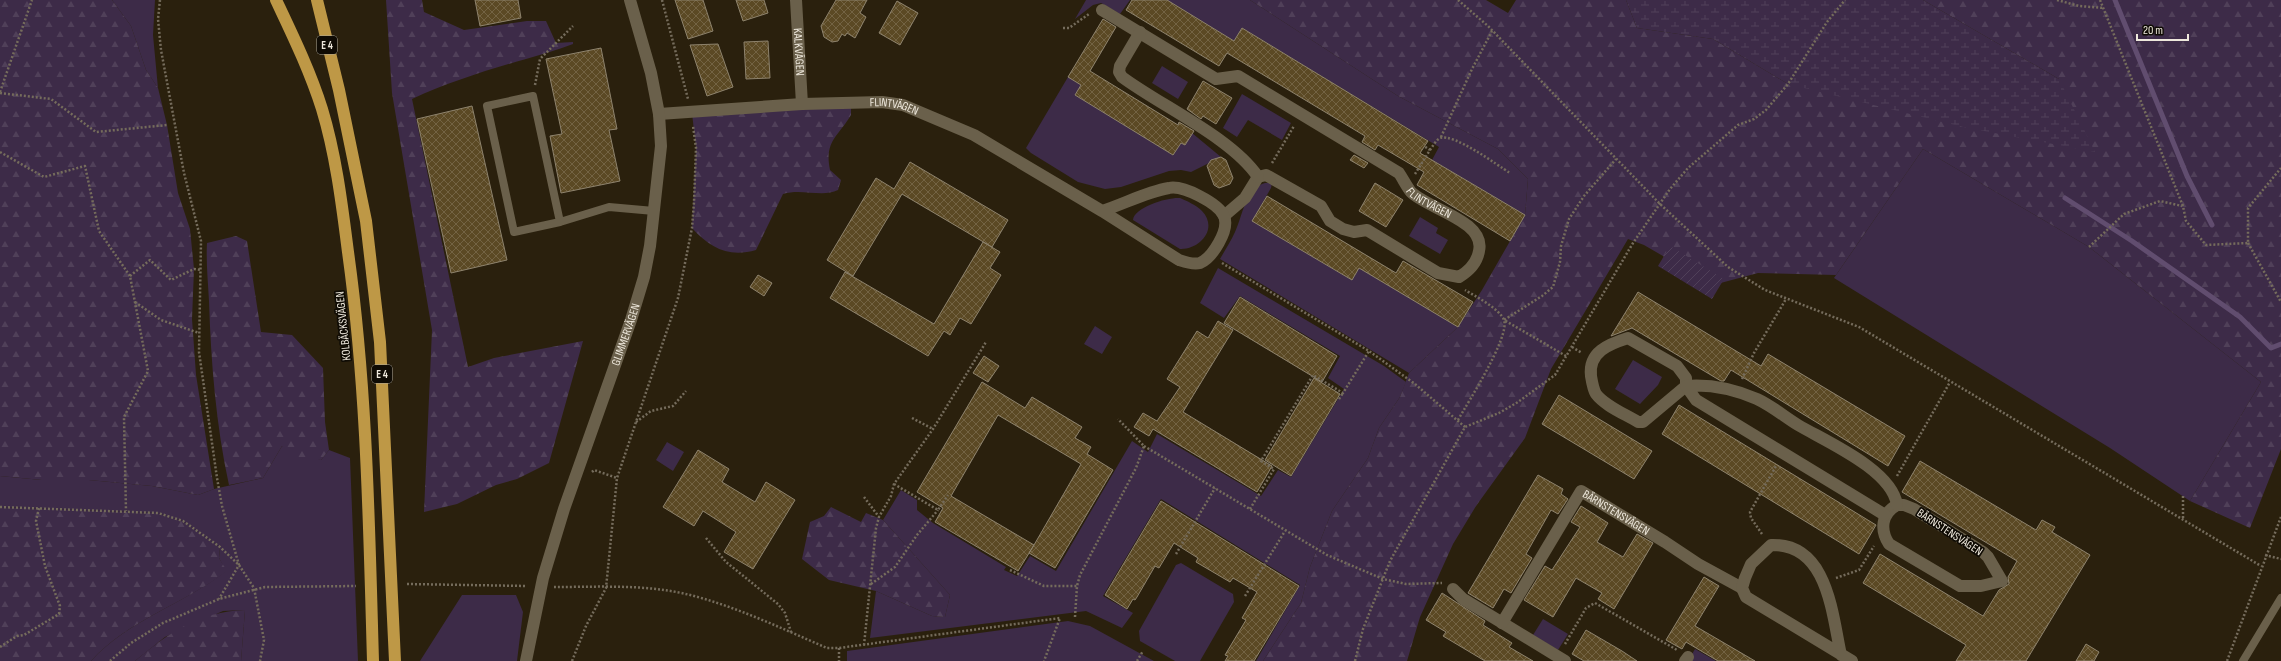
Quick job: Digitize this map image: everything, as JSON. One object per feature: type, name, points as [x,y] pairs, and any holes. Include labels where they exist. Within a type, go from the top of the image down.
[{"type":"highway","name":"KOLBÄCKSVÄGEN","points":[[276,0],[304,58],[322,111],[345,225],[353,286],[364,411],[374,661]]},
{"type":"highway","name":"E 4","points":[[317,0],[352,148],[366,221],[380,342],[395,661]]},
{"type":"street","name":"GLIMMERVÄGEN","points":[[526,661],[543,578],[564,509],[644,277],[654,211],[661,146],[659,114],[645,51],[630,0]]},
{"type":"street","name":"KALKVÄGEN","points":[[796,0],[802,104]]},
{"type":"street","name":"FLINTVÄGEN","points":[[1102,10],[1140,32],[1216,79],[1238,76],[1400,173],[1411,192],[1469,227],[1480,238],[1478,256],[1468,272],[1459,277],[1438,273],[1367,230],[1354,232],[1343,229],[1330,221],[1321,206],[1262,176],[1222,144],[1122,77],[1119,72],[1120,66],[1140,32]]},
{"type":"street","name":"FLINTVÄGEN","points":[[659,114],[692,113],[802,104],[882,102],[903,105],[974,135],[1102,211],[1179,260],[1189,264],[1199,263],[1207,258],[1214,249],[1225,224],[1224,216]]},
{"type":"street","points":[[1102,211],[1170,188],[1183,188],[1216,208],[1224,216],[1245,198],[1262,176]]},
{"type":"street","points":[[1884,531],[1885,515],[1897,505],[1896,497],[1891,489],[1864,464],[1763,402],[1710,385],[1686,386],[1649,418],[1638,422],[1602,400],[1596,394],[1591,371],[1594,358],[1604,346],[1628,338],[1677,366],[1686,378],[1686,386],[1696,400],[1885,515]]},
{"type":"street","name":"BÄRNSTENSVÄGEN","points":[[1502,623],[1581,491],[1666,542],[1698,564],[1742,588],[1746,597],[1846,658]]},
{"type":"street","name":"BÄRNSTENSVÄGEN","points":[[1884,531],[1889,544],[1960,586],[1981,586],[2002,581],[1988,557],[1983,552],[1914,509],[1904,505],[1897,505]]},
{"type":"street","points":[[1742,588],[1752,564],[1771,545]]},
{"type":"street","name":"BÄRNSTENSVÄGEN","points":[[1771,545],[1781,545],[1799,552],[1810,560],[1824,582],[1846,658]]},
{"type":"street","points":[[1453,590],[1463,599],[1561,659]]},
{"type":"lane","points":[[560,222],[533,96],[487,106],[514,232],[560,222],[610,207],[654,211]]},
{"type":"lane","points":[[2243,661],[2281,598]]},
{"type":"path","points":[[32,0],[0,93],[51,99],[96,132],[167,125]]},
{"type":"path","points":[[160,0],[158,19],[161,50],[184,173],[201,241],[199,352],[222,506],[239,565],[219,599]]},
{"type":"path","points":[[572,661],[586,626],[606,588],[618,478],[635,423],[676,305],[691,236],[696,179],[696,148],[692,113],[662,0]]},
{"type":"path","points":[[1458,0],[1492,31],[1660,204],[1728,267],[1765,290],[1859,327],[2261,566]]},
{"type":"path","points":[[1355,661],[1363,628],[1393,554],[1465,427],[1518,402],[1555,375],[1633,243],[1660,204],[1688,168],[1738,125],[1754,119],[1780,94],[1827,22],[1845,0]]},
{"type":"path","points":[[2058,0],[2078,6],[2104,8]]},
{"type":"path","points":[[2100,0],[2182,206],[2186,221],[2206,245],[2248,243]]},
{"type":"path","points":[[1063,28],[1069,28],[1093,11],[1102,10]]},
{"type":"path","points":[[533,96],[540,59],[573,26]]},
{"type":"path","points":[[1417,171],[1430,150],[1441,138],[1472,69],[1492,31]]},
{"type":"path","points":[[1262,176],[1301,114]]},
{"type":"path","points":[[1441,138],[1455,140],[1510,173]]},
{"type":"path","points":[[1424,146],[1430,150]]},
{"type":"path","points":[[0,152],[44,177],[85,166],[99,231],[130,276],[148,372],[124,417],[126,511]]},
{"type":"path","points":[[1504,320],[1531,304],[1553,286],[1560,262],[1561,246],[1569,219],[1584,196],[1616,159]]},
{"type":"path","points":[[2281,168],[2248,208],[2248,243],[2281,302]]},
{"type":"path","points":[[2089,247],[2124,214],[2160,201],[2182,206]]},
{"type":"path","points":[[130,276],[150,260],[171,280],[194,269],[201,270]]},
{"type":"path","points":[[1219,262],[1369,351],[1415,384],[1465,427]]},
{"type":"path","points":[[1471,293],[1499,313],[1504,320],[1566,356]]},
{"type":"path","points":[[1738,393],[1747,365],[1786,299]]},
{"type":"path","points":[[134,302],[161,320],[199,333]]},
{"type":"path","points":[[1458,420],[1495,356],[1505,332],[1504,320]]},
{"type":"path","points":[[864,645],[876,528],[880,517],[891,496],[894,484],[933,429],[986,342]]},
{"type":"path","points":[[1340,399],[1369,351]]},
{"type":"path","points":[[1250,509],[1274,469],[1261,461],[1313,375],[1343,393]]},
{"type":"path","points":[[1891,489],[1911,448],[1950,382]]},
{"type":"path","points":[[635,423],[651,411],[673,406],[686,391]]},
{"type":"path","points":[[912,418],[933,429]]},
{"type":"path","points":[[1118,419],[1144,446],[1285,531],[1327,554],[1382,579],[1406,584],[1439,582],[1453,590]]},
{"type":"path","points":[[1075,617],[1077,586],[1080,575],[1136,468],[1144,446]]},
{"type":"path","points":[[1771,545],[1751,518],[1750,512],[1784,453]]},
{"type":"path","points":[[590,474],[594,470],[618,478]]},
{"type":"path","points":[[894,484],[938,510]]},
{"type":"path","points":[[1176,554],[1214,488]]},
{"type":"path","points":[[870,584],[895,567],[917,535],[938,510],[948,495]]},
{"type":"path","points":[[2182,518],[2183,496]]},
{"type":"path","points":[[864,497],[880,517]]},
{"type":"path","points":[[0,507],[158,513],[183,521],[220,547],[239,565],[254,588],[264,640],[260,661]]},
{"type":"path","points":[[0,647],[17,636],[24,635],[59,614],[60,606],[45,566],[36,521],[39,508]]},
{"type":"path","points":[[2227,661],[2265,555],[2281,517]]},
{"type":"path","points":[[1245,596],[1285,531]]},
{"type":"path","points":[[1824,582],[1859,570],[1884,531]]},
{"type":"path","points":[[706,538],[726,562],[769,595],[778,604],[785,613],[791,632]]},
{"type":"path","points":[[2265,555],[2281,559]]},
{"type":"path","points":[[1010,570],[1044,586],[1077,586]]},
{"type":"path","points":[[407,584],[527,586]]},
{"type":"path","points":[[110,661],[131,643],[163,623],[219,599],[254,588],[360,586]]},
{"type":"path","points":[[553,587],[664,590],[703,599],[791,632],[827,648],[864,645],[1060,618],[1044,661]]},
{"type":"path","points":[[1561,659],[1586,608],[1595,603],[1687,659]]},
{"type":"path","points":[[839,648],[839,661]]},
{"type":"path","points":[[1137,661],[1143,651]]},
{"type":"green space","points":[[0,0],[112,0],[131,26],[146,70],[158,88],[167,125],[178,193],[190,229],[194,269],[192,319],[196,375],[214,489],[198,495],[152,486],[89,480],[42,480],[0,476]]},
{"type":"green space","points":[[112,0],[155,0],[153,35],[158,88],[146,70],[131,26]]},
{"type":"green space","points":[[386,0],[422,0],[424,12],[464,30],[527,21],[546,21],[556,43],[573,42],[573,44],[454,82],[412,99],[468,367],[494,358],[583,341],[549,463],[517,479],[496,485],[457,504],[424,512],[432,330],[392,93]]},
{"type":"green space","points":[[1086,0],[1130,0],[1120,14],[1101,3],[1093,5],[1075,19]]},
{"type":"green space","points":[[1167,0],[1250,0],[1398,96],[1498,149],[1528,179],[1525,215],[1432,160],[1439,147],[1242,28],[1234,41]]},
{"type":"green space","points":[[1250,0],[1486,0],[1508,13],[1516,0],[1626,0],[1637,28],[1713,39],[1788,84],[2059,79],[1923,0],[2281,0],[2281,449],[2250,528],[2190,501],[2261,382],[2089,247],[1923,149],[1836,275],[1758,273],[1713,285],[1644,245],[1628,239],[1551,369],[1525,438],[1476,506],[1453,544],[1420,617],[1407,661],[1263,661],[1301,603],[1310,567],[1332,511],[1368,458],[1379,428],[1400,397],[1409,373],[1458,327],[1482,290],[1525,215],[1528,179],[1498,149],[1398,96]]},
{"type":"green space","points":[[1626,0],[1923,0],[2059,79],[2095,152],[1963,127],[1788,84],[1713,39],[1637,28]]},
{"type":"green space","points":[[1162,66],[1188,82],[1178,99],[1152,83]]},
{"type":"green space","points":[[1068,77],[1081,85],[1075,95],[1173,155],[1181,143],[1185,145],[1192,133],[1221,157],[1191,172],[1181,170],[1169,171],[1121,187],[1105,189],[1078,182],[1031,153],[1026,148]]},
{"type":"green space","points":[[1242,94],[1291,123],[1282,140],[1248,120],[1237,137],[1223,128]]},
{"type":"green space","points":[[851,103],[851,115],[833,140],[829,152],[830,170],[841,180],[838,190],[825,193],[790,192],[783,194],[756,250],[737,253],[721,250],[706,241],[692,228],[696,148],[692,113]]},
{"type":"green space","points":[[1923,149],[2089,247],[2261,382],[2190,501],[2110,448],[1834,278]]},
{"type":"green space","points":[[1265,183],[1272,183],[1271,188],[1252,221],[1352,280],[1359,268],[1458,327],[1409,373],[1220,259],[1235,232],[1249,197],[1258,186]]},
{"type":"green space","points":[[1180,198],[1197,207],[1207,218],[1208,231],[1200,242],[1194,246],[1180,249],[1133,220],[1135,215],[1145,207],[1160,201]]},
{"type":"green space","points":[[1420,217],[1438,228],[1436,233],[1448,240],[1440,254],[1409,236]]},
{"type":"green space","points":[[236,236],[247,241],[261,332],[292,335],[323,368],[325,422],[329,450],[321,460],[297,457],[282,446],[263,478],[229,485],[224,462],[215,394],[207,272],[207,243]]},
{"type":"green space","points":[[1670,246],[1724,279],[1712,299],[1658,266]]},
{"type":"green space","points":[[1218,268],[1384,366],[1406,382],[1400,397],[1379,428],[1368,458],[1332,511],[1310,567],[1301,603],[1263,661],[1256,661],[1300,585],[1161,499],[1103,596],[1133,613],[1122,628],[1086,611],[870,638],[876,591],[932,616],[945,617],[950,595],[883,520],[901,490],[917,500],[917,510],[933,523],[1006,567],[1004,570],[1017,576],[1030,556],[1056,571],[1132,441],[1148,452],[1157,434],[1261,496],[1278,470],[1291,477],[1344,389],[1328,378],[1340,356],[1240,296],[1224,318],[1200,303]]},
{"type":"green space","points":[[1095,326],[1112,337],[1102,354],[1084,344]]},
{"type":"green space","points":[[1633,360],[1662,377],[1658,385],[1640,404],[1615,389]]},
{"type":"green space","points":[[667,442],[684,452],[673,471],[656,460]]},
{"type":"green space","points":[[282,446],[321,460],[329,450],[350,458],[358,661],[241,661],[245,610],[223,611],[165,637],[135,661],[91,661],[122,634],[210,583],[226,571],[219,558],[220,547],[183,521],[158,513],[0,507],[0,476],[42,480],[89,480],[152,486],[198,495],[214,489],[263,478]]},
{"type":"green space","points":[[0,507],[158,513],[183,521],[220,547],[219,558],[227,571],[210,583],[122,634],[91,661],[0,661]]},
{"type":"green space","points":[[831,507],[861,522],[866,513],[883,520],[950,595],[945,617],[932,616],[876,591],[829,580],[802,559],[810,522],[824,516]]},
{"type":"green space","points":[[1181,563],[1233,594],[1234,602],[1200,661],[1175,661],[1140,641],[1139,631],[1176,565]]},
{"type":"green space","points":[[462,595],[516,595],[523,612],[517,661],[420,661]]},
{"type":"green space","points":[[245,610],[241,661],[135,661],[160,641],[186,625],[213,615]]},
{"type":"green space","points":[[1543,619],[1568,634],[1558,650],[1533,635]]},
{"type":"green space","points":[[1068,621],[1090,626],[1154,661],[847,661],[847,651]]},
{"type":"green space","points":[[1695,649],[1716,661],[1688,661]]},
{"type":"building","points":[[475,0],[518,0],[521,18],[480,26]]},
{"type":"building","points":[[675,0],[703,0],[713,31],[688,39]]},
{"type":"building","points":[[736,0],[764,0],[768,13],[743,21]]},
{"type":"building","points":[[836,0],[867,0],[860,13],[866,17],[855,38],[847,33],[845,36],[842,34],[838,41],[832,42],[824,37],[821,26]]},
{"type":"building","points":[[1132,0],[1167,0],[1234,41],[1242,28],[1428,141],[1420,153],[1525,215],[1510,241],[1417,185],[1424,172],[1378,145],[1375,150],[1362,142],[1365,136],[1227,53],[1219,66],[1126,10]]},
{"type":"building","points":[[897,1],[918,13],[900,45],[879,33]]},
{"type":"building","points":[[1103,19],[1116,27],[1090,71],[1178,125],[1179,122],[1194,131],[1185,145],[1181,143],[1173,155],[1075,95],[1081,85],[1068,77]]},
{"type":"building","points":[[768,41],[770,78],[746,79],[744,42]]},
{"type":"building","points":[[718,44],[733,87],[707,96],[690,45]]},
{"type":"building","points":[[601,48],[617,129],[609,130],[620,181],[561,193],[550,136],[562,134],[546,59]]},
{"type":"building","points":[[1203,81],[1232,98],[1216,124],[1203,116],[1201,119],[1187,109]]},
{"type":"building","points":[[472,106],[507,260],[451,273],[417,119]]},
{"type":"building","points":[[1354,155],[1368,163],[1364,168],[1350,160]]},
{"type":"building","points":[[1221,157],[1226,160],[1233,178],[1230,184],[1219,188],[1214,185],[1207,166],[1211,160]]},
{"type":"building","points":[[910,162],[1008,220],[992,247],[902,194],[853,276],[827,260],[876,178],[894,189]]},
{"type":"building","points":[[1375,183],[1403,200],[1386,227],[1359,211]]},
{"type":"building","points":[[1267,196],[1396,273],[1403,261],[1473,302],[1458,327],[1359,268],[1352,280],[1252,221]]},
{"type":"building","points":[[983,242],[1000,252],[990,268],[1001,275],[971,324],[960,318],[950,335],[944,331],[928,356],[830,298],[845,272],[934,324]]},
{"type":"building","points":[[758,275],[772,283],[764,296],[750,287]]},
{"type":"building","points":[[1638,292],[1761,366],[1768,354],[1905,436],[1888,466],[1731,370],[1724,381],[1721,381],[1632,328],[1611,336]]},
{"type":"building","points":[[1240,297],[1337,356],[1322,382],[1224,323]]},
{"type":"building","points":[[1218,321],[1233,330],[1183,412],[1272,466],[1257,492],[1153,429],[1149,436],[1134,427],[1143,413],[1157,421],[1180,387],[1167,379],[1197,331],[1208,338]]},
{"type":"building","points":[[984,356],[999,366],[988,382],[973,373]]},
{"type":"building","points":[[1314,378],[1340,394],[1291,476],[1265,460]]},
{"type":"building","points":[[982,382],[1025,408],[1032,397],[1082,427],[1075,438],[1091,447],[1087,454],[1113,470],[1055,568],[1029,553],[1018,571],[935,522],[943,508],[917,492]],"holes":[[[998,415],[1081,464],[1034,545],[951,496]]]},
{"type":"building","points":[[1559,395],[1652,451],[1634,479],[1542,424]]},
{"type":"building","points":[[1679,405],[1876,525],[1859,554],[1662,434]]},
{"type":"building","points":[[698,450],[729,469],[722,482],[755,502],[766,482],[795,500],[753,569],[724,552],[736,532],[703,511],[694,526],[663,507]]},
{"type":"building","points":[[1920,461],[2036,530],[2042,520],[2055,527],[2052,532],[2090,555],[2026,661],[1956,661],[1966,645],[1863,583],[1880,554],[1983,616],[1999,590],[2009,584],[2008,577],[2017,561],[1902,492]]},
{"type":"building","points":[[1538,475],[1563,489],[1561,494],[1568,499],[1558,514],[1551,510],[1526,554],[1532,558],[1511,593],[1504,589],[1493,608],[1468,593]]},
{"type":"building","points":[[1161,501],[1299,586],[1254,661],[1225,661],[1228,656],[1225,655],[1246,620],[1242,618],[1257,592],[1233,578],[1230,582],[1196,562],[1198,558],[1174,543],[1159,568],[1155,566],[1137,597],[1135,600],[1133,599],[1127,609],[1105,595]]},
{"type":"building","points":[[1581,506],[1608,523],[1597,542],[1623,557],[1637,534],[1653,543],[1614,609],[1598,599],[1602,593],[1576,578],[1553,617],[1524,600],[1545,566],[1552,570],[1580,527],[1571,522]]},
{"type":"building","points":[[1704,577],[1719,586],[1695,626],[1755,661],[1718,661],[1686,642],[1682,649],[1666,640]]},
{"type":"building","points":[[1442,593],[1485,621],[1483,625],[1512,643],[1509,647],[1533,661],[1485,661],[1443,636],[1446,632],[1426,620]]},
{"type":"building","points":[[1586,630],[1637,661],[1584,661],[1572,654]]},
{"type":"building","points":[[2086,644],[2099,652],[2094,661],[2076,661]]},
{"type":"waterway","points":[[2115,0],[2187,176],[2212,225]]},
{"type":"waterway","points":[[2065,198],[2132,241],[2240,317],[2271,348],[2281,344]]}]
